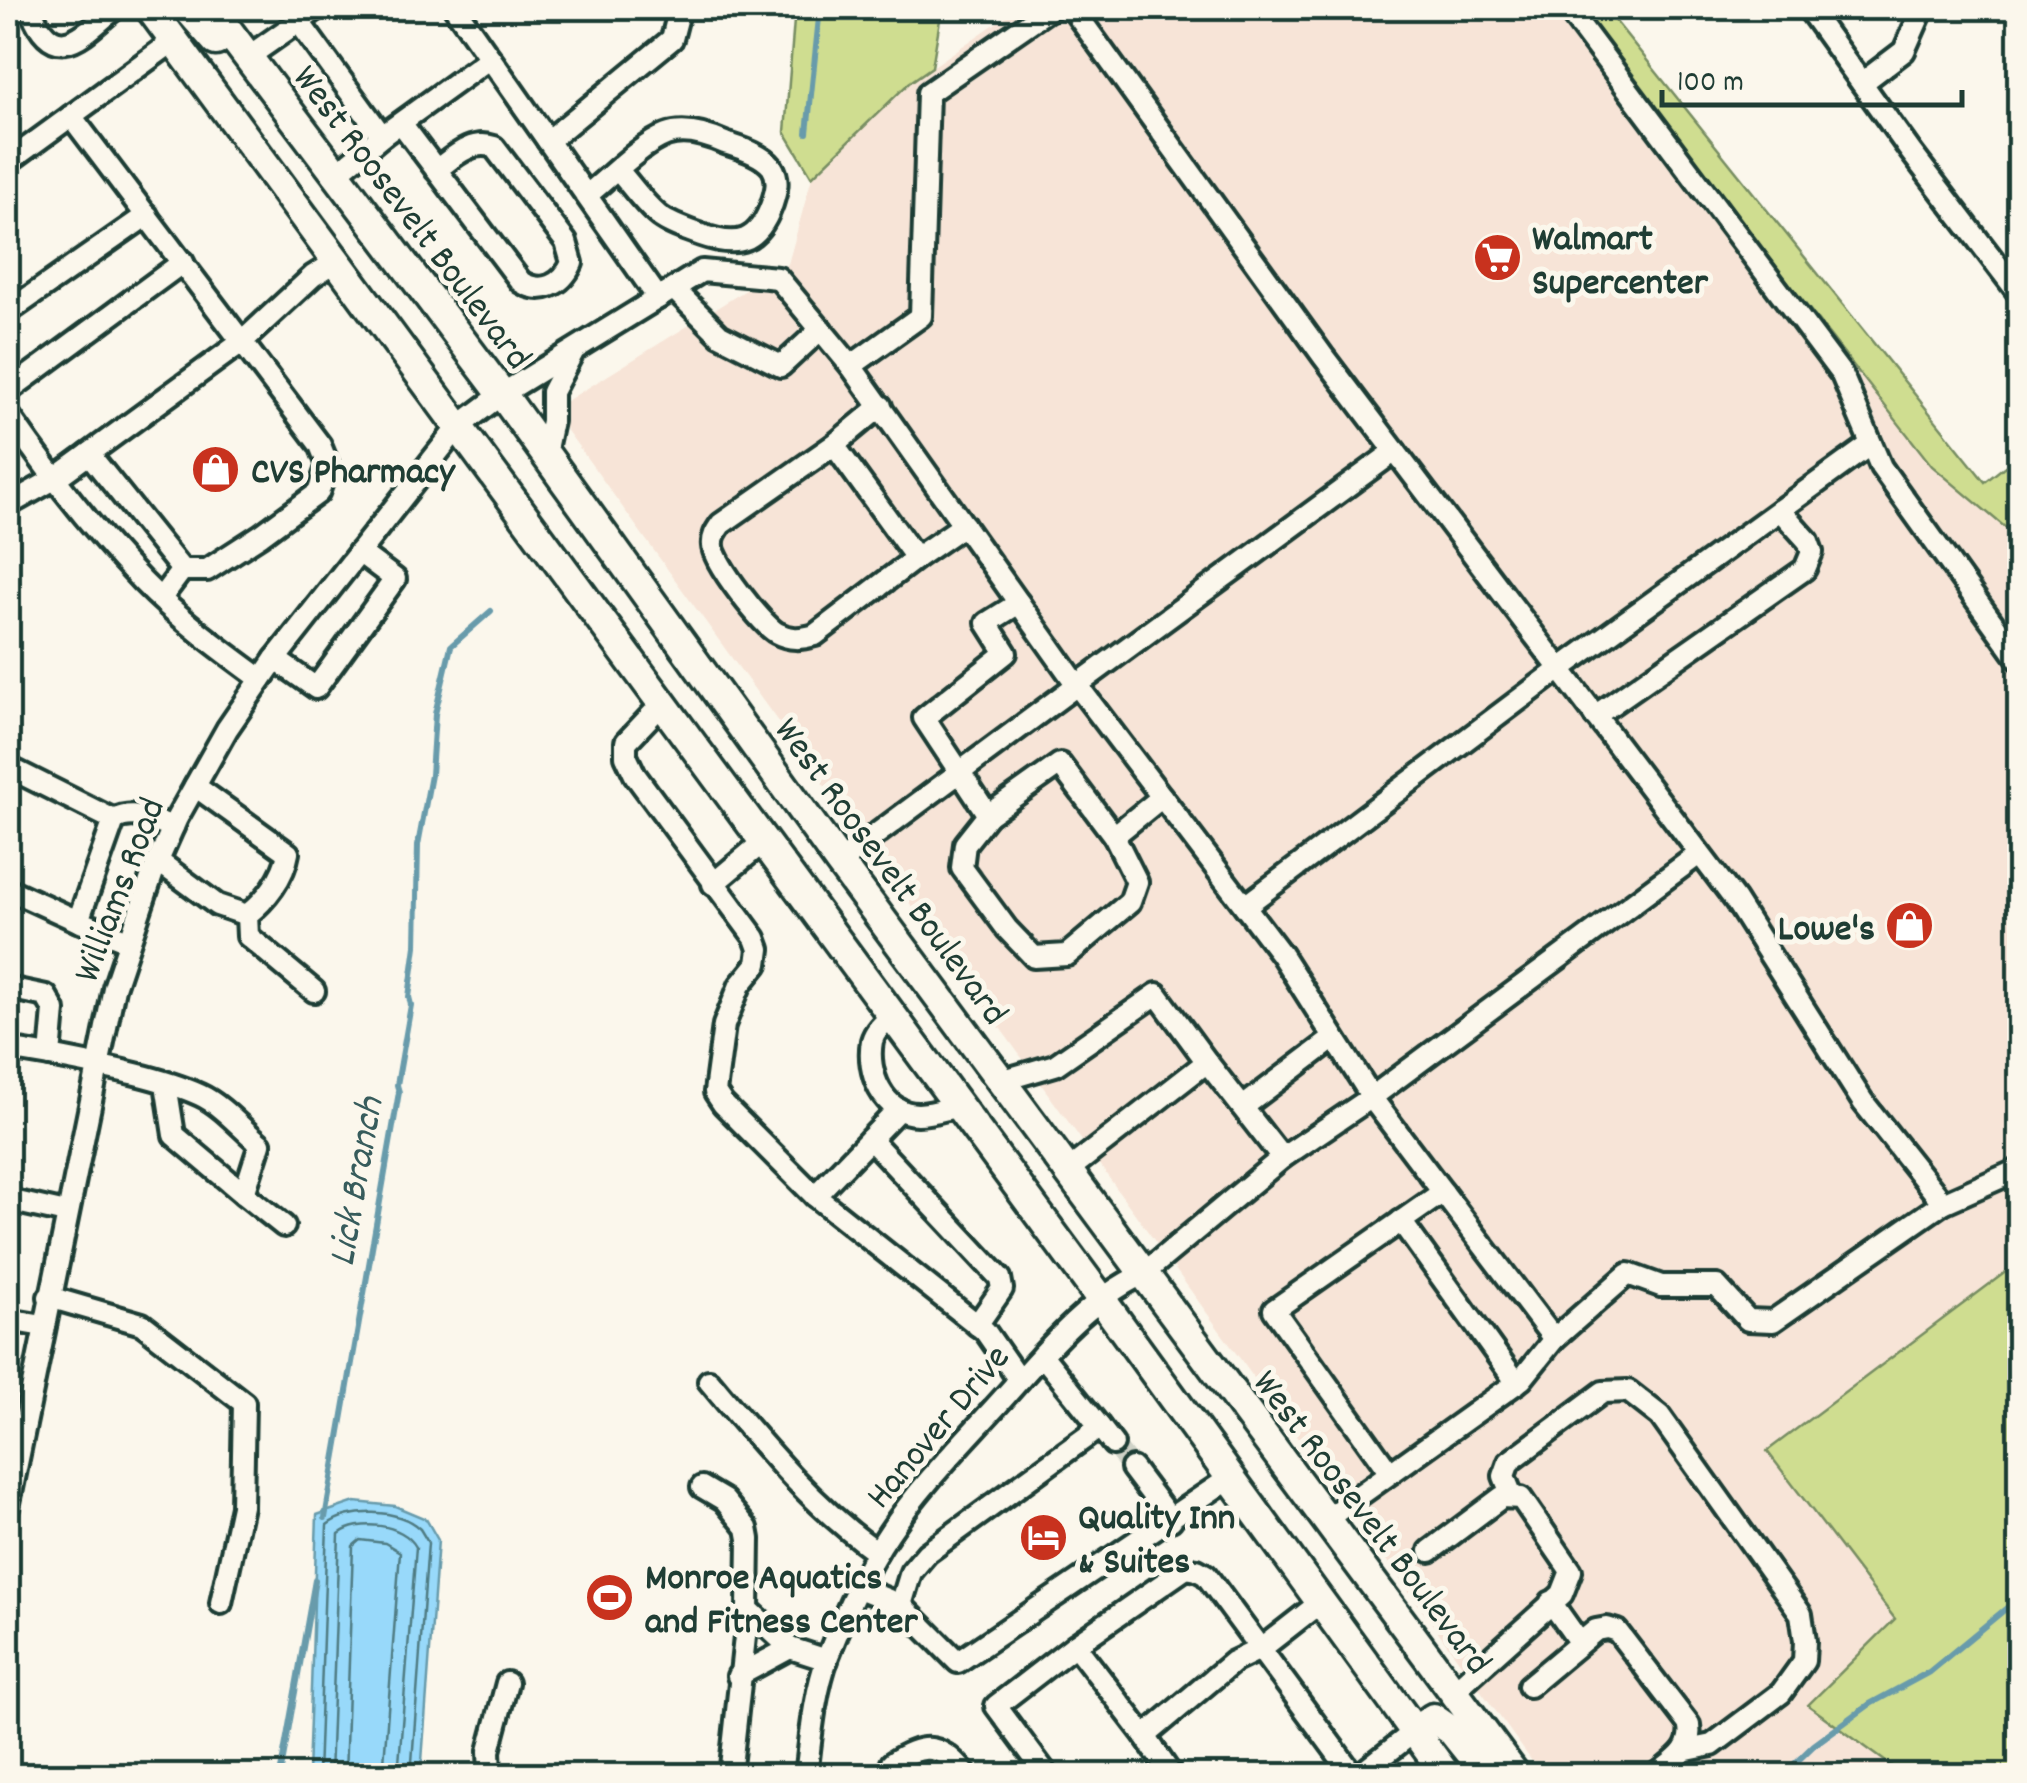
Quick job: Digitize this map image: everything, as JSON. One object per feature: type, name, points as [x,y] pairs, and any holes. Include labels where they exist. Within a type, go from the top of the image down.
[{"type":"highway","points":[[150,8],[1101,1299],[1446,1776]]},
{"type":"highway","points":[[187,8],[230,57],[286,108]]},
{"type":"highway","name":"West Roosevelt Boulevard","points":[[211,8],[502,394],[1000,1081],[1516,1776]]},
{"type":"highway","points":[[1415,1730],[1433,1718],[1452,1731],[1488,1776]]},
{"type":"street","points":[[30,8],[52,40],[61,43],[76,41],[114,8]]},
{"type":"street","points":[[248,57],[318,8]]},
{"type":"street","points":[[455,8],[586,195],[666,294],[720,336],[781,366],[821,329]]},
{"type":"street","points":[[548,140],[672,39],[680,8]]},
{"type":"street","points":[[852,366],[921,316],[928,93],[1051,8]]},
{"type":"street","points":[[1072,8],[1395,452],[1734,900],[1863,1102],[1943,1203]]},
{"type":"street","points":[[1567,8],[1842,375],[1881,467],[2020,661]]},
{"type":"street","points":[[1808,8],[2020,295]]},
{"type":"street","points":[[1862,83],[1904,51],[1923,8]]},
{"type":"street","points":[[299,22],[382,136]]},
{"type":"street","points":[[8,162],[174,40]]},
{"type":"street","points":[[336,174],[490,58]]},
{"type":"street","points":[[71,116],[320,444],[328,465],[318,494],[261,535],[207,570],[182,570]]},
{"type":"street","points":[[401,123],[436,170],[521,282],[541,289],[556,284],[567,274],[572,263],[566,242],[494,148],[482,143],[466,148],[436,170]]},
{"type":"street","points":[[586,195],[656,140],[670,133],[687,132],[737,147],[770,164],[777,178],[775,195],[760,230],[746,240],[730,242],[682,228],[658,216],[618,170]]},
{"type":"street","points":[[8,312],[147,215]]},
{"type":"street","points":[[8,505],[56,478],[244,341],[313,276],[336,261]]},
{"type":"street","points":[[8,391],[183,262]]},
{"type":"street","name":"Williams Road","points":[[8,1508],[114,988],[158,861],[195,786],[275,659],[458,427],[502,394],[702,271],[778,278],[852,366],[1077,686],[1282,954],[1372,1097],[1554,1339]]},
{"type":"street","points":[[545,454],[552,421],[552,392],[574,350]]},
{"type":"street","points":[[881,406],[721,524],[712,544],[715,556],[764,623],[778,634],[797,640],[814,636],[964,525]]},
{"type":"street","points":[[8,414],[87,518],[161,598],[206,639],[261,679]]},
{"type":"street","points":[[834,444],[916,558]]},
{"type":"street","points":[[1245,906],[1560,669],[1871,444]]},
{"type":"street","points":[[840,862],[1395,452]]},
{"type":"street","points":[[89,454],[182,570]]},
{"type":"street","points":[[1596,716],[1806,569],[1812,552],[1808,542],[1780,510]]},
{"type":"street","points":[[275,659],[316,688],[394,579],[359,552]]},
{"type":"street","points":[[161,598],[182,570]]},
{"type":"street","points":[[988,814],[924,718],[1006,653],[987,624],[1019,603]]},
{"type":"street","points":[[662,704],[626,742],[626,756],[635,775],[755,938],[759,949],[756,964],[740,985],[724,1025],[716,1092],[723,1104],[815,1196],[986,1331],[1019,1380]]},
{"type":"street","points":[[1060,764],[1114,836],[1137,882],[1130,902],[1067,956],[1034,958],[962,868],[965,844],[988,814],[1060,764]]},
{"type":"street","points":[[8,767],[114,820]]},
{"type":"street","points":[[195,786],[288,853],[286,868],[247,915]]},
{"type":"street","points":[[1114,836],[1162,798]]},
{"type":"street","points":[[78,920],[114,820],[125,814],[144,816],[173,828]]},
{"type":"street","points":[[713,884],[764,842]]},
{"type":"street","name":"Hanover Drive","points":[[806,1776],[814,1714],[827,1660],[878,1552],[906,1509],[1042,1355],[1101,1299],[1142,1274],[1282,1158],[1372,1097],[1699,854]]},
{"type":"street","points":[[158,861],[217,906],[247,915]]},
{"type":"street","points":[[8,889],[128,941]]},
{"type":"street","points":[[247,915],[248,936],[314,991]]},
{"type":"street","points":[[8,988],[46,996],[54,1010],[50,1056]]},
{"type":"street","points":[[1000,1081],[1055,1065],[1157,994],[1282,1158]]},
{"type":"street","points":[[892,1016],[877,1029],[872,1042],[872,1064],[884,1100],[916,1115],[958,1106]]},
{"type":"street","points":[[1243,1107],[1334,1038]]},
{"type":"street","points":[[8,1049],[97,1065],[203,1096],[260,1144],[244,1194]]},
{"type":"street","points":[[1066,1170],[1207,1062]]},
{"type":"street","points":[[166,1084],[174,1135],[284,1226]]},
{"type":"street","points":[[815,1196],[899,1109]]},
{"type":"street","points":[[870,1139],[1000,1278],[1002,1289],[978,1325]]},
{"type":"street","points":[[1324,1520],[1518,1382],[1554,1339],[1628,1274],[1661,1286],[1717,1286],[1748,1320],[1773,1321],[1943,1203],[2020,1169]]},
{"type":"street","points":[[1390,1473],[1274,1310],[1443,1192]]},
{"type":"street","points":[[8,1200],[66,1213]]},
{"type":"street","points":[[1402,1221],[1518,1382]]},
{"type":"street","points":[[49,1297],[142,1324],[244,1404],[242,1506],[221,1602]]},
{"type":"street","points":[[8,1320],[44,1326]]},
{"type":"street","points":[[1042,1355],[1113,1444]]},
{"type":"street","points":[[709,1381],[782,1468],[828,1515],[878,1552]]},
{"type":"street","points":[[1512,1496],[1504,1476],[1508,1462],[1603,1392],[1628,1392],[1660,1416],[1800,1614],[1804,1661],[1781,1693],[1712,1745],[1687,1750],[1655,1776]]},
{"type":"street","points":[[900,1605],[911,1572],[927,1553],[1100,1427]]},
{"type":"street","points":[[1132,1468],[1171,1520]]},
{"type":"street","points":[[860,1588],[900,1605],[958,1662],[1231,1477]]},
{"type":"street","points":[[702,1487],[724,1500],[748,1528],[748,1609],[730,1776]]},
{"type":"street","points":[[1430,1551],[1502,1497],[1512,1496],[1522,1498],[1572,1572],[1562,1594],[1454,1691]]},
{"type":"street","points":[[1048,1776],[996,1706],[1186,1568],[1206,1575],[1356,1776],[1415,1730]]},
{"type":"street","points":[[1145,1736],[1234,1662],[1262,1648],[1322,1601]]},
{"type":"street","points":[[1550,1602],[1580,1643]]},
{"type":"street","points":[[748,1609],[790,1648],[827,1660]]},
{"type":"street","points":[[1529,1686],[1596,1630],[1617,1631],[1689,1725],[1691,1738],[1687,1750]]},
{"type":"street","points":[[1075,1645],[1172,1776]]},
{"type":"street","points":[[738,1676],[790,1648]]},
{"type":"street","points":[[490,1776],[489,1751],[507,1683]]},
{"type":"street","points":[[892,1763],[918,1749],[936,1749],[950,1756],[967,1776]]},
{"type":"shaded area","points":[[1018,8],[1574,8],[1932,466],[2019,539],[2019,1262],[1767,1451],[1896,1619],[1809,1705],[1904,1775],[1542,1775],[552,410],[788,264],[812,177],[909,83]]},
{"type":"green space","points":[[795,8],[942,8],[932,67],[909,83],[812,177],[785,132]]},
{"type":"green space","points":[[1574,8],[1605,8],[1985,482],[2019,455],[2019,539],[1932,466]]},
{"type":"green space","points":[[2019,1262],[2019,1775],[1904,1775],[1808,1705],[1895,1619],[1767,1451]]},
{"type":"water","points":[[355,1502],[395,1506],[426,1519],[438,1540],[421,1775],[308,1775],[317,1515]]},
{"type":"waterway","name":"Lick Branch","points":[[807,133],[820,8]]},
{"type":"waterway","name":"Lick Branch","points":[[325,1518],[411,1005],[418,845],[431,775],[435,714],[451,646],[491,611]]},
{"type":"waterway","name":"Lick Branch","points":[[280,1776],[315,1580]]},
{"type":"waterway","points":[[1782,1776],[1814,1745],[1870,1704],[1929,1672],[2020,1597]]},
{"type":"tunnel","points":[[1113,1444],[1132,1468]]},
{"type":"tunnel","points":[[879,1776],[892,1763]]},
{"type":"place","name":"Walmart Supercenter","points":[[1497,258]]},
{"type":"place","name":"CVS Pharmacy","points":[[216,469]]},
{"type":"place","name":"Lowe's","points":[[1910,926]]},
{"type":"place","name":"Quality Inn & Suites","points":[[1043,1537]]},
{"type":"place","name":"Monroe Aquatics and Fitness Center","points":[[610,1597]]}]
